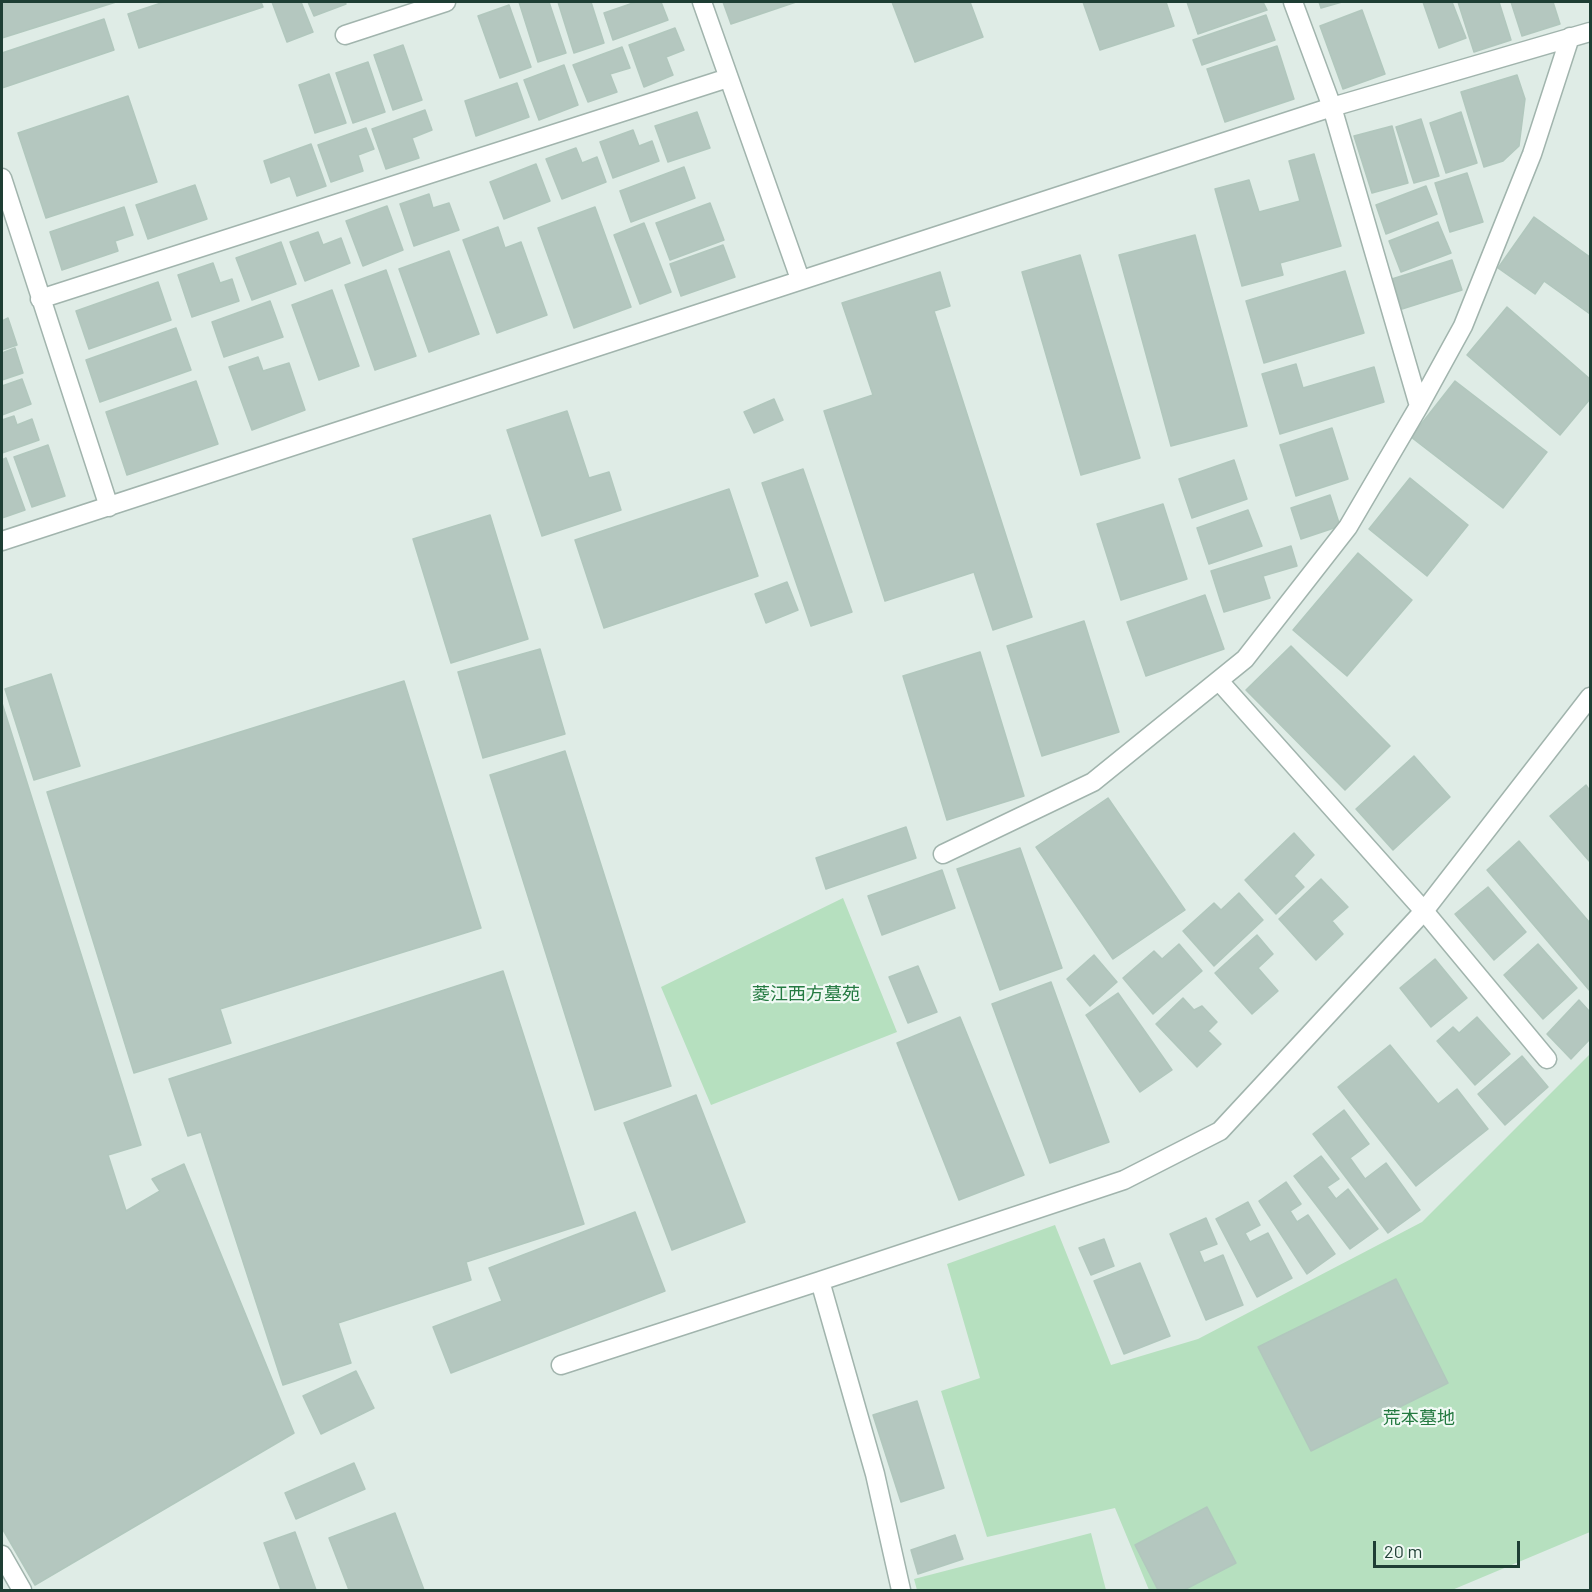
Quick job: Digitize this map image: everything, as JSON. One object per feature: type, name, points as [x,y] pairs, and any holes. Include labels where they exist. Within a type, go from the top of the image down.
[{"type":"street","points":[[345,35],[446,2]]},
{"type":"street","points":[[702,2],[800,279]]},
{"type":"street","points":[[1293,2],[1332,107],[1419,406]]},
{"type":"street","points":[[2,541],[1332,107],[1590,32]]},
{"type":"street","points":[[943,854],[1094,782],[1245,660],[1348,527],[1463,326],[1532,154],[1570,37]]},
{"type":"street","points":[[40,299],[728,78]]},
{"type":"street","points":[[2,178],[110,507]]},
{"type":"street","points":[[1219,681],[1424,911],[1547,1059]]},
{"type":"street","points":[[561,1365],[1124,1180],[1220,1131],[1424,911],[1590,697]]},
{"type":"street","points":[[820,1281],[875,1474],[901,1590]]},
{"type":"street","points":[[2,1555],[22,1590]]},
{"type":"green space","name":"菱江西方墓苑","points":[[843,898],[897,1032],[711,1105],[661,987]]},
{"type":"green space","name":"荒本墓地","points":[[1590,1054],[1590,1532],[1452,1590],[1149,1590],[1115,1508],[987,1537],[941,1391],[980,1378],[947,1264],[1055,1225],[1111,1365],[1198,1339],[1422,1222]]},
{"type":"green space","points":[[1091,1533],[1106,1590],[917,1590],[914,1579]]},
{"type":"building","points":[[2,2],[116,2],[2,38]]},
{"type":"building","points":[[164,2],[261,2],[263,7],[139,48],[128,14]]},
{"type":"building","points":[[272,2],[301,2],[313,32],[287,42]]},
{"type":"building","points":[[308,2],[345,2],[346,4],[314,16]]},
{"type":"building","points":[[519,2],[549,2],[566,53],[538,62]]},
{"type":"building","points":[[558,2],[591,2],[604,43],[574,53]]},
{"type":"building","points":[[636,2],[661,2],[668,20],[613,40],[604,13]]},
{"type":"building","points":[[723,2],[796,2],[731,24]]},
{"type":"building","points":[[892,2],[970,2],[983,37],[915,62]]},
{"type":"building","points":[[1083,2],[1166,2],[1174,26],[1100,50]]},
{"type":"building","points":[[1187,2],[1263,2],[1267,10],[1198,34]]},
{"type":"building","points":[[1319,2],[1342,2],[1321,8]]},
{"type":"building","points":[[1423,2],[1452,2],[1466,38],[1439,48]]},
{"type":"building","points":[[1458,2],[1499,2],[1511,40],[1474,52]]},
{"type":"building","points":[[1511,2],[1553,2],[1560,24],[1522,36]]},
{"type":"building","points":[[509,5],[531,67],[500,78],[478,16]]},
{"type":"building","points":[[1362,10],[1385,74],[1343,89],[1320,26]]},
{"type":"building","points":[[1266,15],[1275,40],[1202,65],[1193,40]]},
{"type":"building","points":[[104,19],[114,50],[2,88],[2,53]]},
{"type":"building","points":[[675,28],[684,50],[666,57],[673,75],[644,87],[629,45]]},
{"type":"building","points":[[403,45],[422,100],[393,110],[374,55]]},
{"type":"building","points":[[1277,46],[1294,99],[1225,122],[1207,69]]},
{"type":"building","points":[[622,47],[630,68],[610,74],[617,92],[588,102],[573,65]]},
{"type":"building","points":[[368,62],[385,112],[353,123],[336,73]]},
{"type":"building","points":[[564,65],[578,105],[539,120],[524,80]]},
{"type":"building","points":[[329,74],[346,123],[315,133],[299,85]]},
{"type":"building","points":[[1517,75],[1525,99],[1519,146],[1503,161],[1484,167],[1461,92]]},
{"type":"building","points":[[517,83],[529,117],[476,136],[465,101]]},
{"type":"building","points":[[128,96],[157,182],[46,218],[18,133]]},
{"type":"building","points":[[425,110],[432,130],[412,138],[419,158],[386,169],[372,129]]},
{"type":"building","points":[[697,112],[710,148],[668,162],[655,126]]},
{"type":"building","points":[[1461,112],[1477,163],[1446,173],[1430,123]]},
{"type":"building","points":[[1421,119],[1439,176],[1414,183],[1396,127]]},
{"type":"building","points":[[1392,126],[1408,183],[1372,193],[1354,136]]},
{"type":"building","points":[[366,128],[374,149],[358,155],[363,171],[331,182],[318,145]]},
{"type":"building","points":[[633,130],[639,146],[652,141],[659,161],[613,178],[600,142]]},
{"type":"building","points":[[311,144],[326,186],[297,196],[290,176],[271,183],[264,161]]},
{"type":"building","points":[[576,148],[582,163],[597,157],[606,182],[562,199],[546,159]]},
{"type":"building","points":[[1314,154],[1341,246],[1280,263],[1283,275],[1242,286],[1215,189],[1249,180],[1259,212],[1300,201],[1289,161]]},
{"type":"building","points":[[536,164],[550,201],[504,219],[490,182]]},
{"type":"building","points":[[684,167],[695,198],[631,222],[620,191]]},
{"type":"building","points":[[1467,173],[1483,222],[1450,232],[1435,183]]},
{"type":"building","points":[[195,185],[207,219],[148,239],[136,205]]},
{"type":"building","points":[[1426,186],[1437,214],[1386,234],[1376,205]]},
{"type":"building","points":[[429,194],[433,208],[449,203],[459,230],[414,246],[400,204]]},
{"type":"building","points":[[710,203],[724,240],[670,260],[656,223]]},
{"type":"building","points":[[387,206],[403,250],[363,266],[346,221]]},
{"type":"building","points":[[124,207],[133,235],[115,241],[118,251],[62,270],[50,232]]},
{"type":"building","points":[[595,207],[631,307],[574,328],[538,228]]},
{"type":"building","points":[[1534,217],[1590,257],[1590,314],[1544,281],[1535,294],[1498,268]]},
{"type":"building","points":[[1438,222],[1451,253],[1401,272],[1389,241]]},
{"type":"building","points":[[644,223],[671,292],[640,304],[614,235]]},
{"type":"building","points":[[498,227],[505,248],[521,242],[547,315],[497,333],[463,240]]},
{"type":"building","points":[[318,232],[323,245],[341,238],[350,263],[305,281],[290,242]]},
{"type":"building","points":[[1195,235],[1247,426],[1171,446],[1119,255]]},
{"type":"building","points":[[281,242],[296,284],[252,300],[236,258]]},
{"type":"building","points":[[723,245],[735,277],[681,296],[670,264]]},
{"type":"building","points":[[449,251],[479,334],[429,352],[399,269]]},
{"type":"building","points":[[1080,255],[1140,458],[1081,475],[1022,272]]},
{"type":"building","points":[[1452,260],[1462,290],[1402,309],[1392,279]]},
{"type":"building","points":[[213,263],[220,283],[232,279],[239,301],[192,317],[178,275]]},
{"type":"building","points":[[386,270],[416,356],[375,370],[345,285]]},
{"type":"building","points":[[1345,271],[1364,333],[1264,363],[1246,301]]},
{"type":"building","points":[[940,272],[950,306],[934,311],[1032,617],[993,630],[974,572],[885,601],[824,411],[873,395],[842,303]]},
{"type":"building","points":[[158,282],[171,320],[89,349],[76,311]]},
{"type":"building","points":[[332,290],[359,366],[319,380],[292,305]]},
{"type":"building","points":[[270,301],[283,337],[224,357],[212,322]]},
{"type":"building","points":[[1507,307],[1590,379],[1590,399],[1560,435],[1467,355]]},
{"type":"building","points":[[8,318],[17,345],[2,350],[2,321]]},
{"type":"building","points":[[176,328],[191,370],[100,402],[86,360]]},
{"type":"building","points":[[15,348],[23,373],[2,380],[2,353]]},
{"type":"building","points":[[258,357],[263,371],[289,363],[305,410],[252,430],[229,367]]},
{"type":"building","points":[[1296,364],[1303,388],[1374,367],[1384,402],[1280,434],[1262,374]]},
{"type":"building","points":[[22,379],[31,404],[2,415],[2,386]]},
{"type":"building","points":[[196,381],[218,444],[127,475],[106,412]]},
{"type":"building","points":[[1455,381],[1547,452],[1503,508],[1411,437]]},
{"type":"building","points":[[774,399],[783,420],[754,433],[744,412]]},
{"type":"building","points":[[567,411],[589,478],[609,472],[621,510],[542,536],[507,430]]},
{"type":"building","points":[[14,416],[17,425],[32,419],[39,440],[2,453],[2,420]]},
{"type":"building","points":[[1332,428],[1348,479],[1296,496],[1280,445]]},
{"type":"building","points":[[48,445],[65,496],[32,507],[14,457]]},
{"type":"building","points":[[6,458],[25,510],[2,518],[2,460]]},
{"type":"building","points":[[1234,460],[1247,499],[1192,518],[1179,479]]},
{"type":"building","points":[[803,469],[852,612],[811,626],[762,483]]},
{"type":"building","points":[[1410,478],[1468,525],[1427,576],[1369,529]]},
{"type":"building","points":[[729,489],[758,576],[604,628],[575,540]]},
{"type":"building","points":[[1330,495],[1340,526],[1301,539],[1291,508]]},
{"type":"building","points":[[1163,504],[1187,579],[1121,600],[1097,524]]},
{"type":"building","points":[[1248,510],[1262,546],[1209,564],[1197,528]]},
{"type":"building","points":[[490,515],[528,639],[451,663],[413,539]]},
{"type":"building","points":[[1291,546],[1297,566],[1263,576],[1270,598],[1224,612],[1211,571]]},
{"type":"building","points":[[1358,553],[1412,600],[1347,676],[1293,630]]},
{"type":"building","points":[[787,582],[798,610],[766,623],[755,594]]},
{"type":"building","points":[[1205,595],[1224,649],[1146,676],[1127,622]]},
{"type":"building","points":[[1084,621],[1119,732],[1042,756],[1007,646]]},
{"type":"building","points":[[1291,646],[1390,746],[1345,790],[1246,690]]},
{"type":"building","points":[[540,649],[565,734],[483,758],[458,672]]},
{"type":"building","points":[[980,652],[1024,796],[947,820],[903,676]]},
{"type":"building","points":[[51,674],[80,766],[34,780],[5,689]]},
{"type":"building","points":[[404,681],[481,928],[220,1009],[231,1043],[134,1073],[47,792]]},
{"type":"building","points":[[2,703],[141,1145],[108,1155],[126,1211],[160,1191],[152,1179],[184,1164],[294,1433],[35,1585],[2,1528]]},
{"type":"building","points":[[565,751],[671,1086],[595,1110],[490,775]]},
{"type":"building","points":[[1414,756],[1450,797],[1393,850],[1356,809]]},
{"type":"building","points":[[1586,785],[1590,791],[1590,862],[1550,816]]},
{"type":"building","points":[[1108,798],[1185,910],[1113,959],[1036,847]]},
{"type":"building","points":[[906,827],[916,858],[826,889],[816,858]]},
{"type":"building","points":[[1294,833],[1314,855],[1294,876],[1304,887],[1276,914],[1245,880]]},
{"type":"building","points":[[1519,841],[1590,923],[1590,991],[1487,870]]},
{"type":"building","points":[[1020,848],[1062,968],[1000,990],[957,869]]},
{"type":"building","points":[[942,870],[955,908],[882,935],[868,896]]},
{"type":"building","points":[[1321,879],[1348,907],[1332,921],[1343,934],[1316,960],[1279,919]]},
{"type":"building","points":[[1488,887],[1526,932],[1494,960],[1455,914]]},
{"type":"building","points":[[1239,893],[1263,920],[1214,966],[1183,931],[1214,903],[1221,910]]},
{"type":"building","points":[[1257,935],[1273,954],[1258,968],[1278,991],[1252,1014],[1215,973]]},
{"type":"building","points":[[1179,944],[1202,971],[1153,1014],[1123,978],[1154,951],[1162,959]]},
{"type":"building","points":[[1538,944],[1577,988],[1543,1019],[1504,975]]},
{"type":"building","points":[[1094,955],[1117,982],[1090,1006],[1067,979]]},
{"type":"building","points":[[1435,959],[1467,998],[1431,1027],[1400,988]]},
{"type":"building","points":[[918,966],[937,1012],[908,1023],[889,977]]},
{"type":"building","points":[[503,971],[584,1224],[466,1262],[471,1280],[338,1323],[351,1363],[283,1385],[201,1132],[188,1136],[169,1079]]},
{"type":"building","points":[[1051,982],[1109,1142],[1050,1163],[992,1004]]},
{"type":"building","points":[[1118,993],[1172,1070],[1140,1092],[1086,1015]]},
{"type":"building","points":[[1183,998],[1194,1010],[1202,1006],[1217,1022],[1208,1031],[1221,1044],[1197,1067],[1156,1024]]},
{"type":"building","points":[[1579,1000],[1590,1012],[1590,1039],[1571,1059],[1547,1034]]},
{"type":"building","points":[[960,1017],[1024,1175],[959,1200],[897,1043]]},
{"type":"building","points":[[1477,1017],[1510,1054],[1475,1085],[1437,1041],[1453,1027],[1459,1033]]},
{"type":"building","points":[[1390,1045],[1438,1104],[1457,1089],[1488,1129],[1416,1186],[1338,1087]]},
{"type":"building","points":[[1522,1056],[1548,1087],[1505,1125],[1478,1094]]},
{"type":"building","points":[[696,1095],[745,1222],[672,1250],[624,1123]]},
{"type":"building","points":[[1344,1110],[1369,1144],[1350,1158],[1365,1179],[1386,1163],[1420,1210],[1388,1233],[1313,1134]]},
{"type":"building","points":[[1321,1156],[1339,1179],[1327,1187],[1336,1199],[1348,1189],[1378,1229],[1350,1249],[1294,1176]]},
{"type":"building","points":[[1286,1182],[1301,1204],[1290,1211],[1297,1222],[1308,1215],[1335,1254],[1307,1274],[1259,1201]]},
{"type":"building","points":[[1248,1202],[1260,1225],[1245,1233],[1250,1242],[1268,1233],[1292,1278],[1257,1297],[1216,1219]]},
{"type":"building","points":[[635,1212],[665,1291],[451,1373],[433,1327],[502,1301],[489,1268]]},
{"type":"building","points":[[1206,1218],[1217,1244],[1199,1251],[1204,1263],[1223,1255],[1243,1305],[1206,1320],[1170,1234]]},
{"type":"building","points":[[1104,1239],[1114,1266],[1091,1275],[1079,1248]]},
{"type":"building","points":[[1140,1263],[1170,1336],[1124,1354],[1094,1281]]},
{"type":"building","points":[[1396,1279],[1448,1383],[1311,1451],[1258,1347]]},
{"type":"building","points":[[356,1371],[374,1408],[321,1434],[303,1396]]},
{"type":"building","points":[[917,1401],[944,1488],[901,1502],[873,1415]]},
{"type":"building","points":[[354,1463],[365,1489],[296,1519],[285,1493]]},
{"type":"building","points":[[1207,1507],[1236,1563],[1184,1590],[1158,1590],[1135,1545]]},
{"type":"building","points":[[395,1513],[424,1590],[349,1590],[329,1538]]},
{"type":"building","points":[[295,1532],[316,1590],[281,1590],[264,1543]]},
{"type":"building","points":[[955,1535],[963,1559],[918,1574],[911,1550]]}]
